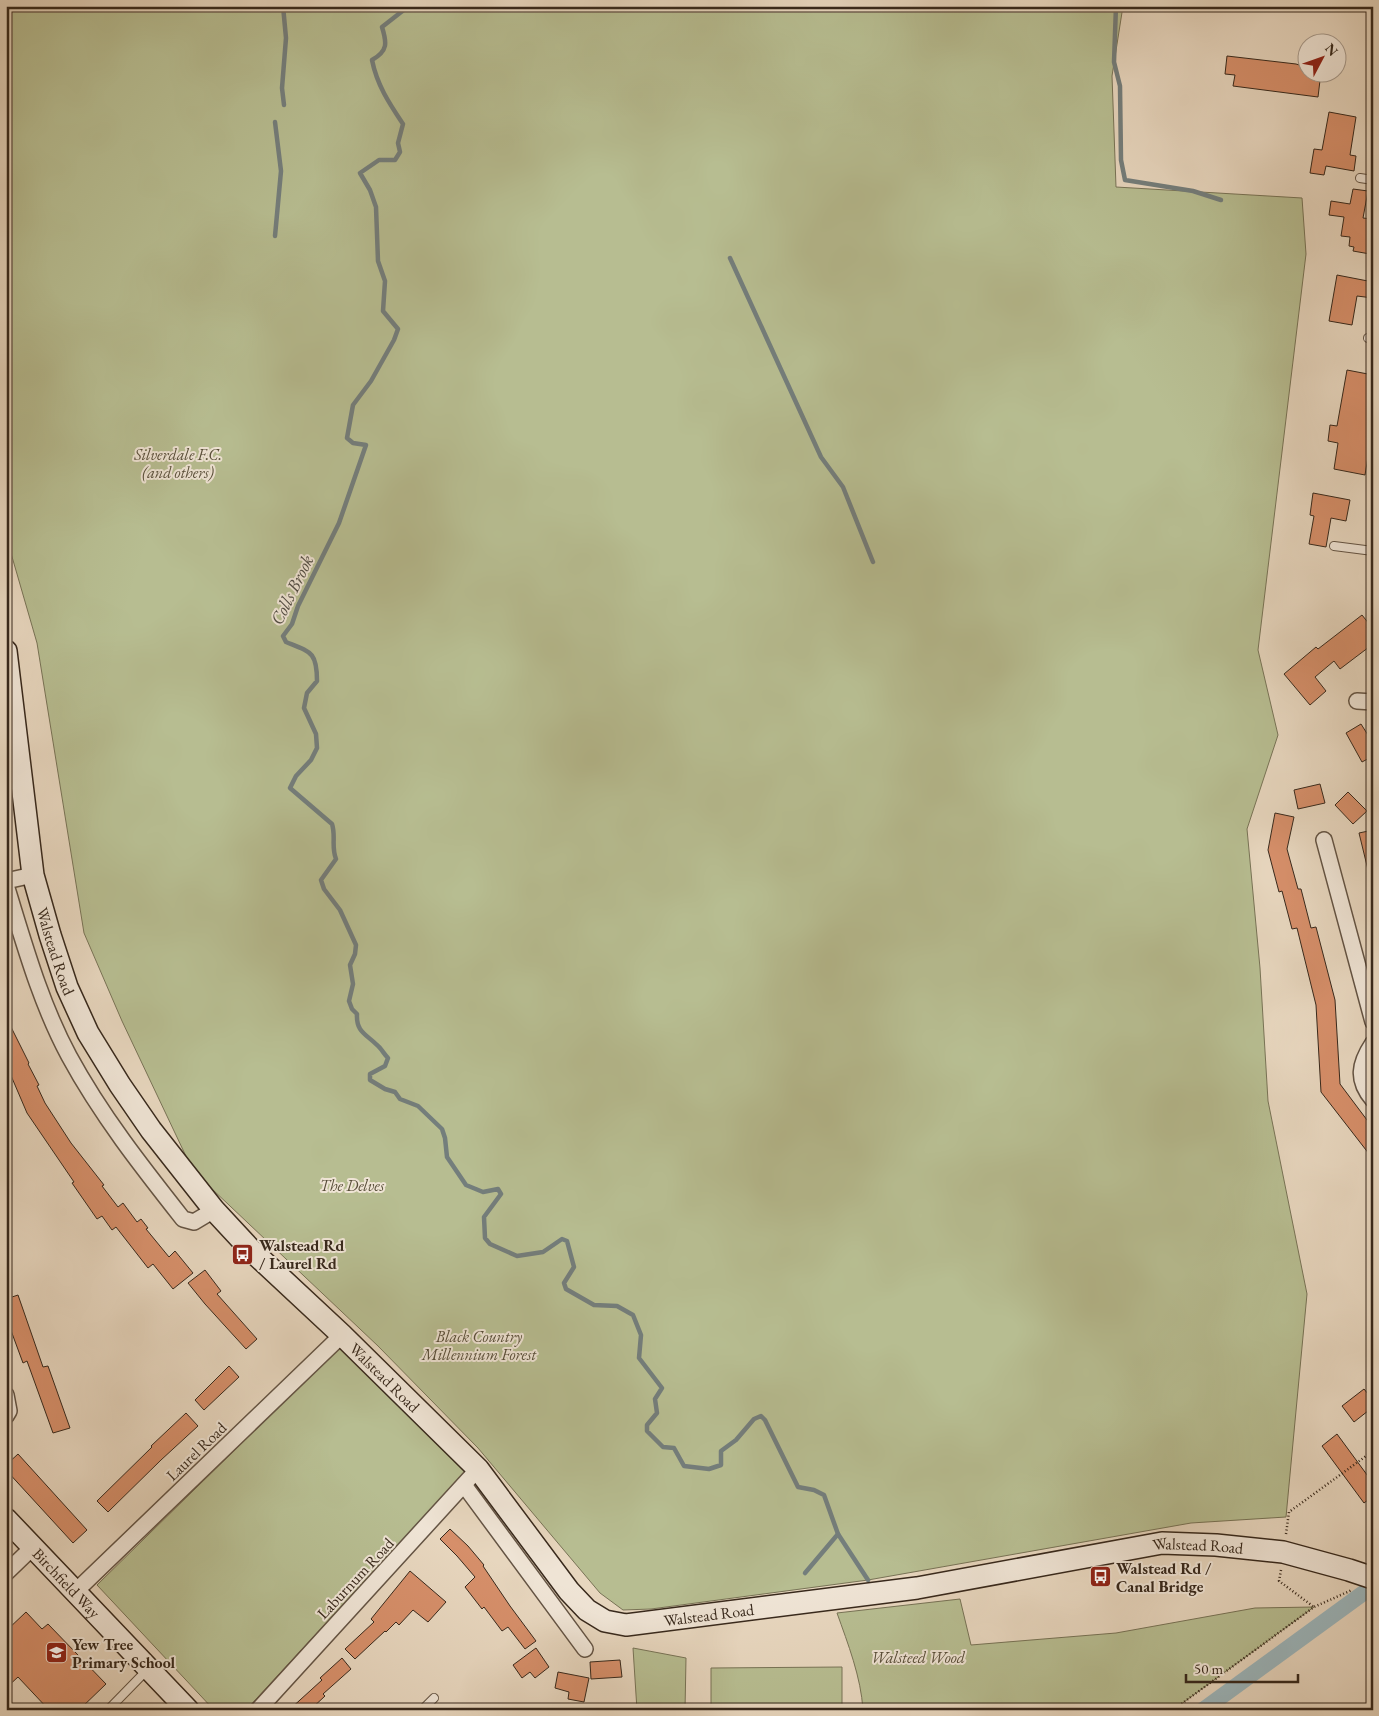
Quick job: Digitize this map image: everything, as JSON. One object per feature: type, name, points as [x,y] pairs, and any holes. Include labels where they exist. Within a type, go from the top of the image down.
[{"type":"street","name":"Walstead Road","points":[[6,651],[33,875],[67,987],[88,1032],[120,1085],[151,1130],[214,1210],[253,1252],[342,1335],[478,1470],[570,1591],[587,1610],[605,1621],[626,1626],[917,1588],[1162,1543],[1216,1545],[1283,1552],[1362,1580]]},
{"type":"street","points":[[1357,701],[1373,702]]},
{"type":"street","points":[[1324,840],[1373,1022]]},
{"type":"street","points":[[6,883],[33,875]]},
{"type":"street","name":"Walstead Road","points":[[6,883],[28,958],[46,1007],[68,1055],[92,1095],[124,1143],[183,1219],[194,1222],[214,1210]]},
{"type":"street","points":[[1373,1043],[1364,1056],[1360,1076],[1365,1091],[1373,1100]]},
{"type":"street","name":"Laurel Road","points":[[75,1592],[342,1335]]},
{"type":"street","points":[[6,1394],[9,1411],[6,1416]]},
{"type":"street","name":"Laburnum Road","points":[[258,1710],[478,1470]]},
{"type":"street","points":[[464,1485],[585,1649]]},
{"type":"street","name":"Birchfield Way","points":[[6,1519],[188,1710]]},
{"type":"street","points":[[6,1573],[33,1547]]},
{"type":"street","points":[[571,1629],[587,1610]]},
{"type":"lane","points":[[1360,178],[1373,180]]},
{"type":"lane","points":[[1334,546],[1373,551]]},
{"type":"lane","points":[[108,1710],[148,1669]]},
{"type":"lane","points":[[422,1710],[434,1698]]},
{"type":"path","points":[[1283,1552],[1289,1512],[1373,1451]]},
{"type":"path","points":[[1173,1710],[1314,1607],[1362,1580]]},
{"type":"path","points":[[1279,1581],[1314,1607]]},
{"type":"green space","points":[[8,6],[1123,6],[1112,76],[1116,187],[1302,198],[1306,254],[1258,650],[1278,735],[1247,829],[1260,968],[1268,1101],[1307,1294],[1286,1517],[1191,1523],[868,1580],[651,1609],[623,1610],[600,1593],[478,1448],[378,1346],[193,1171],[122,1021],[84,933],[37,643],[6,536],[6,11]]},
{"type":"green space","points":[[344,1343],[469,1468],[246,1710],[214,1710],[97,1585]]},
{"type":"green space","name":"Walsteed Wood","points":[[960,1599],[971,1645],[1116,1633],[1255,1608],[1314,1607],[1173,1710],[863,1710],[857,1673],[837,1613]]},
{"type":"green space","points":[[633,1648],[686,1658],[685,1710],[637,1710]]},
{"type":"green space","points":[[842,1667],[842,1710],[711,1710],[711,1668]]},
{"type":"building","points":[[1227,56],[1296,64],[1296,82],[1320,82],[1318,97],[1233,86],[1235,75],[1225,74]]},
{"type":"building","points":[[1329,112],[1356,117],[1350,155],[1356,156],[1354,171],[1326,166],[1324,175],[1310,173],[1314,149],[1322,150]]},
{"type":"building","points":[[1353,189],[1368,191],[1363,218],[1372,219],[1369,235],[1373,235],[1370,254],[1353,251],[1354,247],[1349,246],[1350,237],[1341,236],[1344,217],[1329,215],[1331,201],[1350,204]]},
{"type":"building","points":[[1337,275],[1373,282],[1373,298],[1357,296],[1352,325],[1329,321]]},
{"type":"building","points":[[1347,370],[1373,375],[1373,412],[1369,432],[1372,432],[1365,475],[1334,469],[1338,443],[1328,441],[1330,425],[1337,426]]},
{"type":"building","points":[[1313,493],[1350,500],[1346,521],[1331,518],[1326,547],[1309,544],[1314,516],[1310,515]]},
{"type":"building","points":[[1362,615],[1370,625],[1367,627],[1373,635],[1373,644],[1340,669],[1334,661],[1315,677],[1326,691],[1310,705],[1284,674],[1316,647],[1318,649]]},
{"type":"building","points":[[1361,724],[1373,743],[1373,756],[1362,762],[1346,733]]},
{"type":"building","points":[[1320,784],[1325,803],[1298,809],[1294,790]]},
{"type":"building","points":[[1348,792],[1367,811],[1353,824],[1335,805]]},
{"type":"building","points":[[1275,813],[1294,817],[1287,849],[1298,889],[1301,889],[1311,928],[1316,927],[1335,1000],[1340,1084],[1373,1128],[1373,1159],[1321,1092],[1316,1005],[1297,928],[1292,929],[1282,891],[1279,892],[1268,850]]},
{"type":"building","points":[[1373,830],[1373,870],[1368,870],[1359,833]]},
{"type":"building","points":[[6,1017],[39,1085],[37,1086],[45,1103],[71,1143],[104,1185],[102,1186],[118,1207],[123,1203],[137,1222],[141,1219],[148,1228],[146,1229],[169,1257],[175,1251],[193,1273],[173,1289],[153,1264],[148,1268],[116,1227],[112,1230],[102,1216],[97,1219],[27,1113],[6,1064]]},
{"type":"building","points":[[205,1270],[221,1291],[217,1294],[257,1339],[246,1349],[188,1283]]},
{"type":"building","points":[[18,1295],[43,1367],[48,1366],[70,1428],[53,1433],[27,1361],[23,1363],[6,1317],[6,1299]]},
{"type":"building","points":[[229,1366],[239,1377],[204,1410],[195,1400]]},
{"type":"building","points":[[1364,1389],[1373,1400],[1373,1407],[1354,1422],[1342,1406]]},
{"type":"building","points":[[186,1413],[198,1426],[108,1512],[97,1501]]},
{"type":"building","points":[[1337,1434],[1373,1483],[1373,1496],[1364,1503],[1322,1446]]},
{"type":"building","points":[[18,1454],[87,1530],[73,1543],[6,1470],[6,1465]]},
{"type":"building","points":[[450,1529],[484,1565],[510,1606],[536,1641],[525,1649],[508,1627],[502,1631],[484,1607],[482,1609],[465,1587],[475,1577],[440,1539]]},
{"type":"building","points":[[410,1571],[446,1602],[428,1622],[413,1610],[399,1625],[396,1622],[355,1659],[345,1649],[374,1622],[371,1619]]},
{"type":"building","name":"Yew Tree Primary School","points":[[26,1612],[42,1629],[48,1624],[106,1684],[79,1710],[49,1710],[18,1677],[6,1688],[6,1631]]},
{"type":"building","points":[[536,1648],[549,1667],[535,1678],[530,1672],[522,1678],[513,1665]]},
{"type":"building","points":[[342,1658],[351,1669],[323,1694],[325,1696],[310,1710],[289,1710],[322,1680],[320,1678]]},
{"type":"building","points":[[620,1660],[622,1677],[591,1679],[590,1662]]},
{"type":"building","points":[[558,1672],[589,1678],[584,1702],[568,1699],[569,1692],[555,1688]]},
{"type":"waterway","points":[[283,6],[286,38],[282,88],[284,105]]},
{"type":"waterway","name":"Colls Brook","points":[[404,6],[405,9],[382,27],[385,38],[384,50],[372,60],[380,86],[403,124],[398,143],[400,152],[395,160],[379,160],[360,173],[370,190],[376,207],[378,261],[385,281],[383,311],[398,329],[394,340],[371,381],[353,405],[347,438],[353,443],[366,445],[339,523],[298,606],[292,624],[283,636],[286,642],[311,654],[316,664],[317,681],[307,693],[304,708],[316,734],[317,748],[311,760],[296,776],[290,788],[332,824],[336,859],[321,880],[324,889],[340,910],[356,945],[355,954],[350,965],[353,984],[349,1001],[352,1009],[357,1014],[360,1029],[388,1058],[385,1066],[370,1074],[370,1080],[385,1089],[395,1092],[400,1099],[418,1106],[442,1129],[447,1157],[466,1185],[483,1192],[498,1189],[501,1194],[484,1217],[485,1238],[490,1244],[517,1256],[543,1252],[562,1239],[567,1241],[574,1267],[564,1283],[566,1289],[594,1305],[617,1306],[633,1315],[641,1335],[639,1358],[662,1388],[655,1399],[657,1413],[647,1425],[647,1431],[663,1447],[674,1448],[684,1466],[709,1469],[721,1465],[721,1451],[736,1440],[754,1419],[761,1416],[765,1420],[798,1487],[814,1490],[824,1495],[838,1534],[868,1580]]},
{"type":"waterway","points":[[1116,6],[1114,62],[1120,86],[1121,160],[1125,180],[1193,191],[1221,200]]},
{"type":"waterway","points":[[275,122],[281,171],[275,236]]},
{"type":"waterway","points":[[730,258],[821,457],[843,487],[873,562]]},
{"type":"waterway","points":[[805,1573],[838,1534]]},
{"type":"waterway","points":[[1203,1710],[1373,1586]]},
{"type":"place","name":"Walstead Rd / Laurel Rd","points":[[243,1254]]},
{"type":"place","name":"Walstead Rd / Canal Bridge","points":[[1100,1577]]},
{"type":"place","name":"Yew Tree Primary School","points":[[56,1653]]},
{"type":"park label","name":"Silverdale F.C. (and others)","points":[[178,463]]},
{"type":"park label","name":"The Delves","points":[[352,1185]]},
{"type":"park label","name":"Black Country Millennium Forest","points":[[479,1345]]}]
